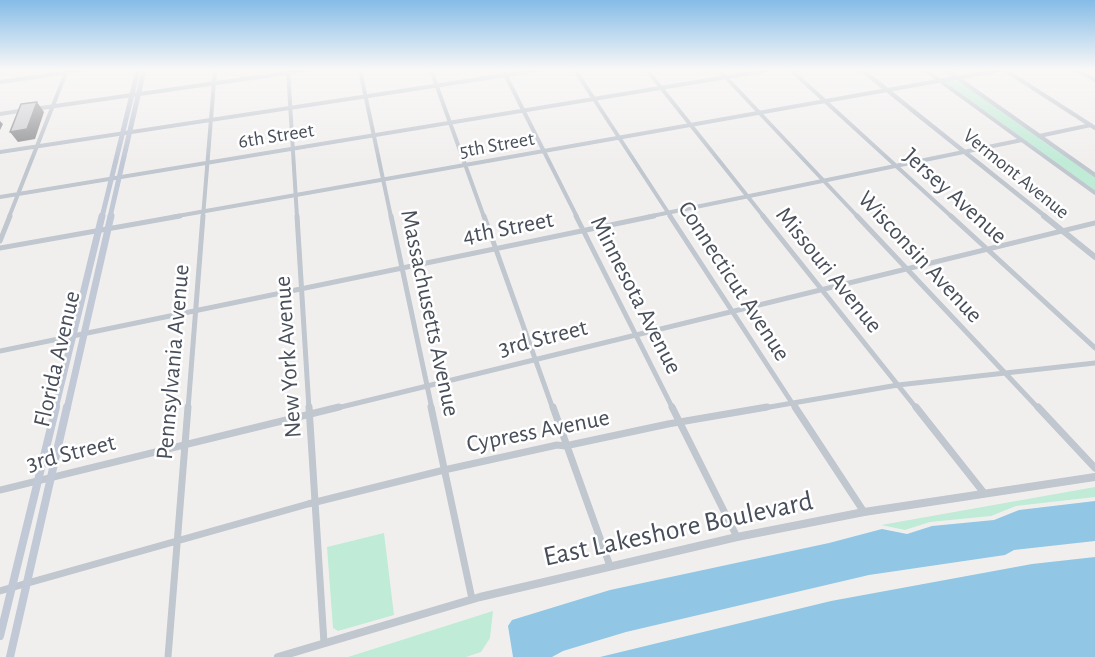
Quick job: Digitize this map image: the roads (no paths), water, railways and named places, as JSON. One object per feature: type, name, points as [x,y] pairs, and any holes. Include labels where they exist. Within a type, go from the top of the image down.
[{"type":"main road","name":"Florida Avenue","points":[[10,657],[108,229],[122,134],[130,101]]},
{"type":"main road","name":"Florida Avenue","points":[[0,636],[98,231],[131,132],[138,101]]},
{"type":"street","points":[[0,241],[55,101]]},
{"type":"street","points":[[0,114],[91,101]]},
{"type":"street","name":"Pennsylvania Avenue","points":[[168,657],[213,101]]},
{"type":"street","name":"New York Avenue","points":[[290,101],[324,643]]},
{"type":"street","points":[[0,152],[336,101]]},
{"type":"street","name":"Massachusetts Avenue","points":[[366,101],[472,599]]},
{"type":"street","points":[[443,101],[610,566]]},
{"type":"street","name":"Minnesota Avenue","points":[[518,101],[737,537]]},
{"type":"street","name":"6th Street","points":[[0,197],[583,101]]},
{"type":"street","name":"Connecticut Avenue","points":[[595,101],[864,512]]},
{"type":"street","name":"Missouri Avenue","points":[[671,101],[984,493]]},
{"type":"street","name":"Wisconsin Avenue","points":[[748,101],[1095,468]]},
{"type":"street","name":"5th Street","points":[[0,248],[825,101]]},
{"type":"street","name":"Jersey Avenue","points":[[825,101],[1095,348]]},
{"type":"street","name":"Vermont Avenue","points":[[900,101],[1095,257]]},
{"type":"street","points":[[968,101],[1095,193]]},
{"type":"street","points":[[989,101],[1095,175]]},
{"type":"street","points":[[1054,101],[1094,126]]},
{"type":"street","points":[[1039,136],[1094,126]]},
{"type":"street","name":"4th Street","points":[[0,351],[1022,140]]},
{"type":"street","name":"3rd Street","points":[[0,490],[1095,223]]},
{"type":"street","name":"Cypress Avenue","points":[[0,591],[177,539],[315,502],[558,445],[566,446],[792,402],[898,385],[1095,363]]},
{"type":"street","name":"East Lakeshore Boulevard","points":[[278,657],[472,599],[737,537],[864,512],[1095,477]]},
{"type":"water","points":[[1095,501],[1095,541],[1014,550],[1005,555],[869,575],[626,632],[563,651],[552,657],[513,657],[508,626],[512,620],[610,590],[829,543],[882,529],[907,534],[932,526],[994,520],[1019,510]]},
{"type":"water","points":[[1095,557],[1095,657],[600,657],[831,601],[1032,564]]}]
